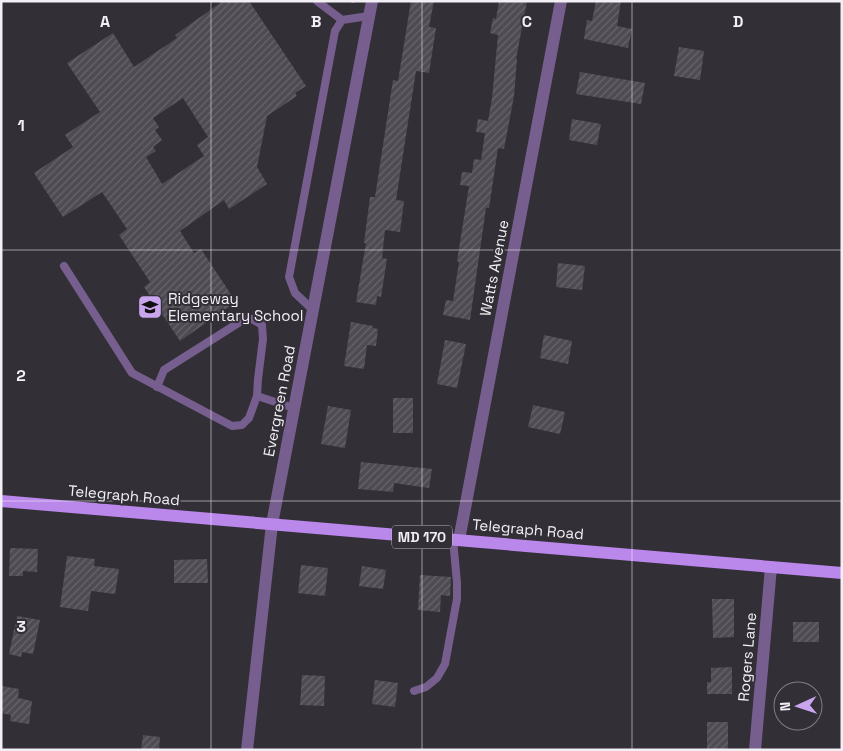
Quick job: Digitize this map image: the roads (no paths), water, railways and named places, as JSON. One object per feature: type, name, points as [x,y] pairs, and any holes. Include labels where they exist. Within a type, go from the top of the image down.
[{"type":"main road","name":"Telegraph Road","points":[[1,501],[842,573]]},
{"type":"street","name":"Evergreen Road","points":[[247,750],[272,524],[372,1]]},
{"type":"street","name":"Watts Avenue","points":[[456,540],[560,1]]},
{"type":"street","name":"Rogers Lane","points":[[755,750],[771,567]]},
{"type":"lane","points":[[317,1],[342,20],[369,16]]},
{"type":"lane","points":[[313,310],[295,293],[289,277],[335,31],[342,20]]},
{"type":"lane","points":[[64,266],[132,373],[157,387],[232,426],[242,425],[249,418],[257,396],[264,339],[262,324],[252,319],[243,320],[164,370],[157,387]]},
{"type":"lane","points":[[257,396],[294,408]]},
{"type":"lane","points":[[414,691],[426,687],[437,678],[445,664],[457,599],[456,540]]},
{"type":"place","name":"Ridgeway Elementary School","points":[[150,307]]}]
